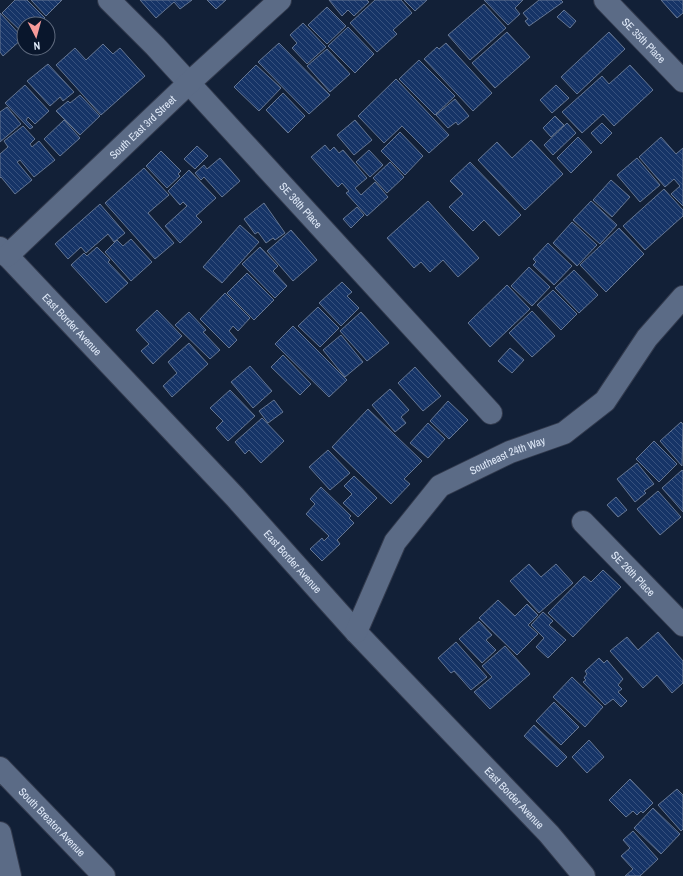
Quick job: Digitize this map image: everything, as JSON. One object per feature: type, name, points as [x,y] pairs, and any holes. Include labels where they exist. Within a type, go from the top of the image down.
[{"type":"street","name":"SE 36th Place","points":[[109,0],[189,83],[491,413]]},
{"type":"street","name":"South East 3rd Street","points":[[4,252],[280,0]]},
{"type":"street","name":"SE 35th Place","points":[[605,0],[683,81]]},
{"type":"street","name":"East Border Avenue","points":[[4,252],[236,497],[356,632],[496,777],[584,876]]},
{"type":"street","name":"Southeast 24th Way","points":[[356,632],[395,542],[440,486],[510,452],[564,433],[576,424],[605,401],[647,338],[683,297]]},
{"type":"street","name":"SE 26th Place","points":[[583,522],[683,625]]},
{"type":"street","name":"South Breaton Avenue","points":[[0,768],[104,876]]},
{"type":"street","points":[[0,833],[10,876]]},
{"type":"building","points":[[15,0],[27,0],[43,16],[16,16],[16,26],[2,13]]},
{"type":"building","points":[[31,0],[62,0],[46,16]]},
{"type":"building","points":[[140,0],[192,0],[180,9],[174,2],[156,18]]},
{"type":"building","points":[[207,0],[226,0],[216,9]]},
{"type":"building","points":[[329,0],[367,0],[369,2],[354,16],[348,10],[342,16]]},
{"type":"building","points":[[375,0],[401,0],[412,13],[393,30],[397,34],[377,52],[350,23]]},
{"type":"building","points":[[404,0],[427,0],[415,11]]},
{"type":"building","points":[[484,0],[523,0],[515,8],[520,14],[508,25]]},
{"type":"building","points":[[539,0],[561,0],[563,2],[529,26],[525,21],[528,19],[523,13]]},
{"type":"building","points":[[661,0],[683,0],[683,13],[677,18]]},
{"type":"building","points":[[484,4],[506,28],[470,60],[448,35]]},
{"type":"building","points":[[327,7],[346,26],[327,44],[308,25]]},
{"type":"building","points":[[564,10],[576,21],[570,28],[557,17]]},
{"type":"building","points":[[0,13],[16,30],[16,44],[3,56],[0,52]]},
{"type":"building","points":[[303,23],[326,47],[307,64],[292,48],[297,43],[290,35]]},
{"type":"building","points":[[348,27],[374,54],[355,73],[328,46]]},
{"type":"building","points":[[507,32],[530,57],[495,88],[472,63]]},
{"type":"building","points":[[609,32],[625,49],[577,94],[561,77]]},
{"type":"building","points":[[279,43],[330,95],[309,114],[258,62]]},
{"type":"building","points":[[446,43],[492,93],[473,111],[424,59],[437,47],[439,49]]},
{"type":"building","points":[[103,44],[113,54],[120,48],[145,76],[101,115],[56,65],[75,48],[86,60]]},
{"type":"building","points":[[327,49],[350,74],[330,92],[307,66]]},
{"type":"building","points":[[419,60],[455,96],[435,115],[399,79]]},
{"type":"building","points":[[48,64],[74,92],[63,101],[60,97],[50,106],[27,81]]},
{"type":"building","points":[[256,65],[281,88],[259,111],[234,87]]},
{"type":"building","points":[[630,65],[653,90],[614,126],[603,114],[582,133],[562,112],[602,76],[609,84]]},
{"type":"building","points":[[396,79],[449,135],[429,153],[402,126],[384,143],[358,116]]},
{"type":"building","points":[[25,85],[49,111],[35,124],[28,117],[26,120],[33,127],[30,129],[5,103]]},
{"type":"building","points":[[556,85],[569,98],[552,113],[540,100]]},
{"type":"building","points":[[283,93],[305,116],[288,133],[266,110]]},
{"type":"building","points":[[80,95],[100,116],[80,135],[56,111],[68,101],[70,103]]},
{"type":"building","points":[[455,99],[469,116],[458,125],[456,122],[448,128],[436,115]]},
{"type":"building","points":[[7,107],[21,124],[0,142],[0,112]]},
{"type":"building","points":[[555,116],[564,125],[551,137],[543,128]]},
{"type":"building","points":[[64,120],[80,138],[60,156],[44,139]]},
{"type":"building","points":[[355,120],[372,140],[354,155],[337,135]]},
{"type":"building","points":[[567,123],[576,133],[553,155],[544,145]]},
{"type":"building","points":[[602,123],[612,133],[601,144],[591,133]]},
{"type":"building","points":[[23,126],[35,139],[30,144],[32,147],[39,141],[55,160],[34,177],[20,160],[17,162],[32,180],[15,194],[1,177],[0,178],[0,154],[8,147],[4,141]]},
{"type":"building","points":[[400,132],[423,156],[405,175],[381,151]]},
{"type":"building","points":[[578,137],[592,152],[571,173],[557,158]]},
{"type":"building","points":[[661,137],[676,154],[683,148],[683,206],[671,194],[680,186],[674,179],[665,187],[639,157]]},
{"type":"building","points":[[531,140],[563,174],[525,210],[478,160],[497,142],[512,158]]},
{"type":"building","points":[[325,145],[330,151],[334,147],[339,153],[343,150],[367,178],[355,188],[361,195],[375,182],[388,197],[367,216],[346,193],[349,191],[342,183],[338,187],[311,157]]},
{"type":"building","points":[[197,146],[208,156],[195,169],[184,159]]},
{"type":"building","points":[[369,150],[383,165],[370,177],[356,162]]},
{"type":"building","points":[[161,151],[181,171],[178,174],[180,176],[167,188],[146,166]]},
{"type":"building","points":[[220,158],[240,181],[222,197],[204,177],[201,180],[195,173],[204,165],[207,169]]},
{"type":"building","points":[[637,158],[660,185],[640,202],[617,175]]},
{"type":"building","points":[[390,162],[404,177],[387,193],[373,178]]},
{"type":"building","points":[[470,162],[521,215],[499,236],[484,220],[473,231],[449,207],[463,194],[450,181]]},
{"type":"building","points":[[144,168],[169,195],[148,213],[174,243],[155,259],[105,203]]},
{"type":"building","points":[[189,170],[216,198],[196,216],[202,222],[180,243],[165,226],[187,206],[183,202],[180,205],[168,191]]},
{"type":"building","points":[[611,180],[630,197],[612,217],[593,200]]},
{"type":"building","points":[[664,189],[683,210],[683,216],[645,250],[623,226]]},
{"type":"building","points":[[428,201],[479,258],[458,277],[443,260],[430,272],[421,262],[414,268],[387,238]]},
{"type":"building","points":[[591,201],[617,225],[600,244],[573,220]]},
{"type":"building","points":[[264,203],[285,233],[275,240],[273,238],[266,243],[258,232],[255,234],[244,219]]},
{"type":"building","points":[[100,204],[125,233],[114,242],[108,234],[86,253],[81,247],[68,259],[55,244]]},
{"type":"building","points":[[357,207],[364,215],[351,228],[343,219]]},
{"type":"building","points":[[572,222],[597,245],[577,266],[553,243]]},
{"type":"building","points":[[240,225],[259,242],[222,283],[203,267]]},
{"type":"building","points":[[619,228],[644,254],[606,292],[580,265]]},
{"type":"building","points":[[291,230],[317,260],[293,281],[267,251]]},
{"type":"building","points":[[131,239],[152,262],[131,281],[105,252],[117,240],[123,246]]},
{"type":"building","points":[[548,243],[572,266],[554,285],[533,265],[536,262],[533,259]]},
{"type":"building","points":[[97,247],[110,260],[108,262],[128,283],[106,303],[71,265],[84,253],[87,256]]},
{"type":"building","points":[[260,247],[278,266],[273,271],[287,286],[275,298],[242,264]]},
{"type":"building","points":[[529,267],[550,287],[532,306],[511,286]]},
{"type":"building","points":[[574,270],[598,295],[579,313],[555,288]]},
{"type":"building","points":[[247,273],[274,300],[254,320],[227,293]]},
{"type":"building","points":[[342,282],[352,292],[347,296],[359,308],[341,326],[319,303]]},
{"type":"building","points":[[507,285],[530,309],[490,347],[468,323]]},
{"type":"building","points":[[553,290],[577,314],[561,330],[537,305]]},
{"type":"building","points":[[225,293],[250,318],[238,331],[233,326],[229,331],[237,340],[229,348],[200,319]]},
{"type":"building","points":[[318,307],[339,328],[320,347],[298,326]]},
{"type":"building","points":[[157,310],[182,336],[153,364],[141,351],[149,344],[136,330]]},
{"type":"building","points":[[532,311],[555,336],[532,357],[509,333]]},
{"type":"building","points":[[189,312],[206,330],[203,332],[220,350],[210,359],[175,325]]},
{"type":"building","points":[[361,312],[389,343],[367,361],[340,331]]},
{"type":"building","points":[[293,326],[347,380],[329,397],[275,344]]},
{"type":"building","points":[[341,335],[363,362],[345,377],[323,350]]},
{"type":"building","points":[[189,343],[208,364],[172,397],[163,386],[177,373],[168,362]]},
{"type":"building","points":[[510,348],[524,360],[512,373],[498,361]]},
{"type":"building","points":[[283,355],[311,384],[300,395],[271,367]]},
{"type":"building","points":[[250,366],[272,391],[253,408],[231,382]]},
{"type":"building","points":[[415,367],[441,396],[423,411],[398,383]]},
{"type":"building","points":[[390,389],[409,410],[401,417],[406,423],[395,432],[372,405]]},
{"type":"building","points":[[230,390],[255,416],[228,441],[216,428],[223,421],[210,408]]},
{"type":"building","points":[[274,400],[283,412],[268,423],[259,411]]},
{"type":"building","points":[[448,401],[468,420],[449,439],[430,421]]},
{"type":"building","points":[[368,409],[422,461],[404,479],[410,484],[391,504],[332,447]]},
{"type":"building","points":[[262,418],[284,441],[261,463],[249,450],[245,454],[235,442]]},
{"type":"building","points":[[681,422],[683,424],[682,466],[660,441]]},
{"type":"building","points":[[428,423],[445,439],[428,458],[410,443]]},
{"type":"building","points":[[654,441],[677,464],[659,482],[636,459]]},
{"type":"building","points":[[328,450],[350,473],[330,490],[309,467]]},
{"type":"building","points":[[637,463],[654,484],[644,491],[646,493],[635,502],[617,479]]},
{"type":"building","points":[[682,470],[683,471],[683,512],[662,488]]},
{"type":"building","points":[[354,476],[377,498],[358,517],[343,503],[352,494],[344,486]]},
{"type":"building","points":[[321,487],[351,516],[349,518],[354,523],[337,540],[340,544],[322,561],[310,549],[322,538],[324,541],[329,536],[306,514],[315,504],[310,499]]},
{"type":"building","points":[[658,491],[681,517],[660,535],[637,509]]},
{"type":"building","points":[[616,497],[627,510],[618,517],[607,505]]},
{"type":"building","points":[[529,564],[541,577],[556,564],[573,583],[539,613],[510,581]]},
{"type":"building","points":[[603,570],[621,587],[573,637],[548,613],[584,576],[591,582]]},
{"type":"building","points":[[498,600],[515,616],[527,604],[538,615],[528,625],[538,634],[517,655],[479,618]]},
{"type":"building","points":[[543,612],[553,621],[549,625],[566,640],[548,658],[536,647],[544,638],[531,625]]},
{"type":"building","points":[[479,621],[492,635],[486,640],[496,650],[482,663],[459,639]]},
{"type":"building","points":[[658,632],[683,661],[683,683],[672,693],[657,675],[643,688],[610,651],[627,637],[638,650]]},
{"type":"building","points":[[456,642],[487,677],[471,690],[454,671],[451,673],[438,658]]},
{"type":"building","points":[[505,646],[530,674],[490,709],[474,692],[492,677],[482,666]]},
{"type":"building","points":[[599,658],[604,663],[607,660],[623,679],[618,685],[622,689],[618,692],[627,701],[621,707],[613,699],[605,705],[583,682],[586,680],[584,678],[587,674],[585,671]]},
{"type":"building","points":[[572,677],[603,707],[585,727],[553,697]]},
{"type":"building","points":[[554,702],[579,727],[561,745],[536,721]]},
{"type":"building","points":[[534,725],[567,757],[557,767],[524,736]]},
{"type":"building","points":[[589,740],[604,757],[587,773],[572,757]]},
{"type":"building","points":[[630,779],[653,803],[643,813],[641,811],[637,815],[633,811],[626,817],[609,800]]},
{"type":"building","points":[[677,789],[683,795],[683,829],[681,831],[658,805]]},
{"type":"building","points":[[653,808],[680,834],[661,854],[634,828]]},
{"type":"building","points":[[633,831],[658,859],[640,876],[625,876],[633,869],[621,856],[630,848],[623,840]]}]
